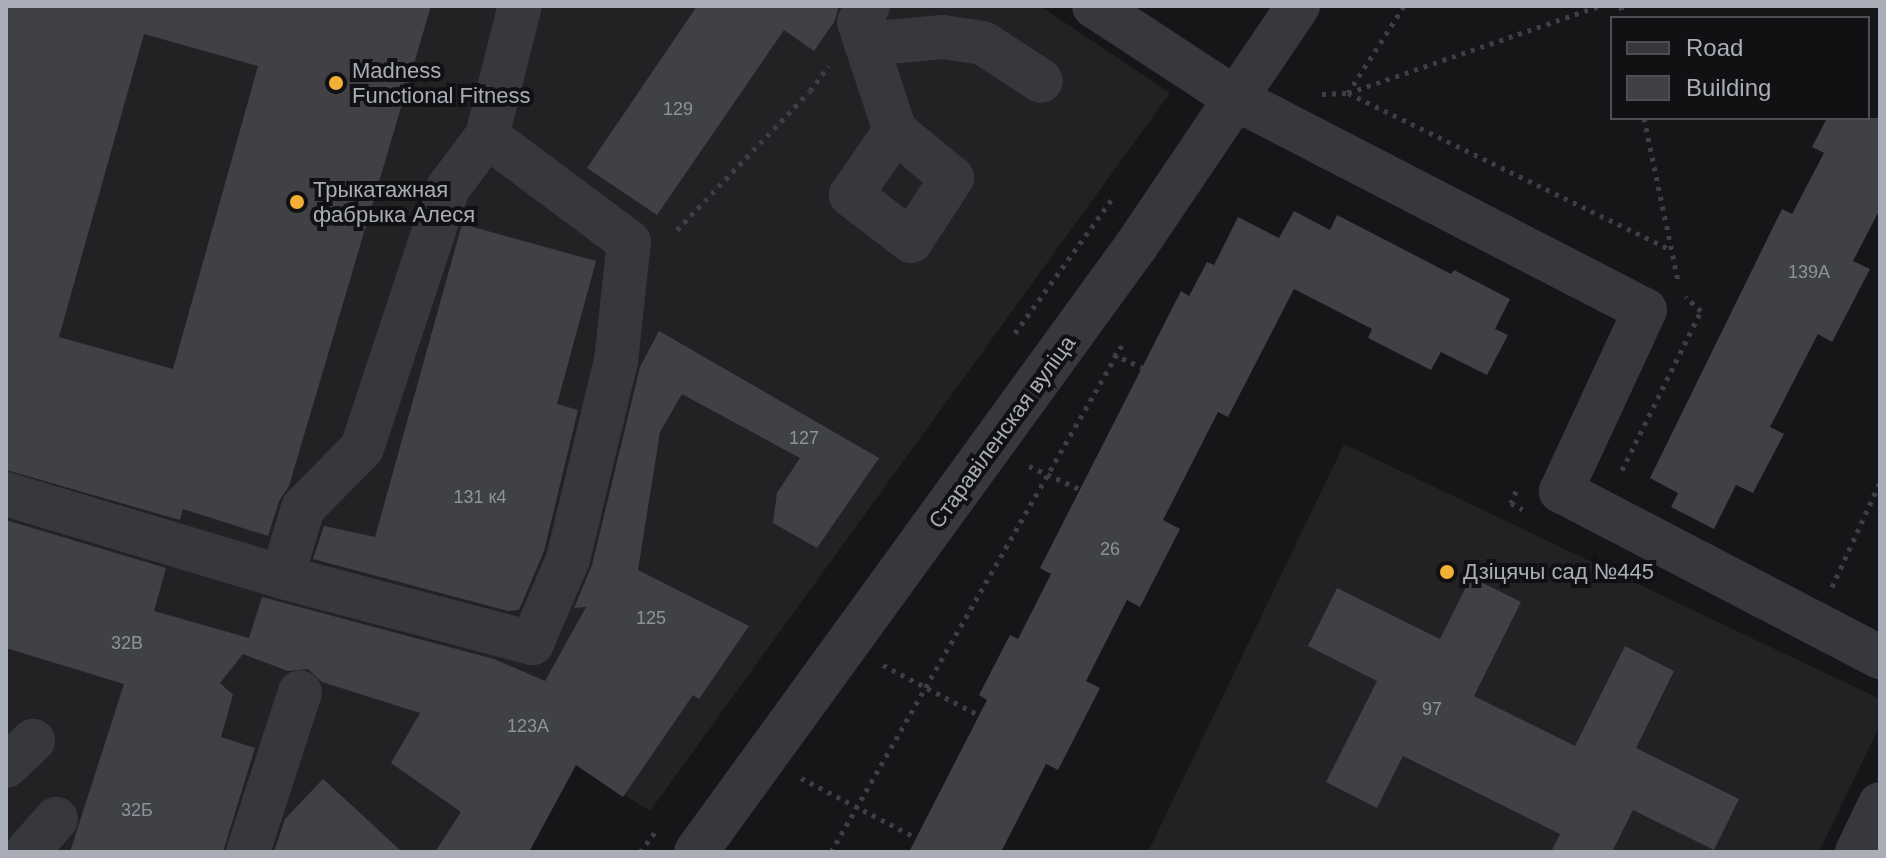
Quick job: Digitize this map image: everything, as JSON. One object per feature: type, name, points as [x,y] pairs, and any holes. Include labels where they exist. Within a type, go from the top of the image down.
[{"type":"street","points":[[282,577],[303,508],[362,448],[448,188],[487,136],[520,6]]},
{"type":"street","points":[[1094,6],[1254,108],[1645,310],[1561,491],[1880,657]]},
{"type":"street","name":"Старавіленская вуліца","points":[[696,852],[1136,246],[1254,108],[1298,6]]},
{"type":"street","points":[[895,131],[864,24],[983,43],[1041,81]]},
{"type":"street","points":[[6,494],[282,577],[532,643],[568,559],[612,377],[629,242],[487,136]]},
{"type":"street","points":[[248,852],[300,692]]},
{"type":"street","points":[[1857,852],[1880,804]]},
{"type":"street","points":[[27,852],[56,819]]},
{"type":"path","points":[[1348,93],[1404,6]]},
{"type":"path","points":[[1254,108],[1291,95],[1348,93],[1599,6]]},
{"type":"path","points":[[677,230],[810,91],[864,24]]},
{"type":"path","points":[[1348,93],[1671,250]]},
{"type":"path","points":[[1617,481],[1701,311],[1681,291],[1644,120]]},
{"type":"path","points":[[831,852],[1128,335]]},
{"type":"path","points":[[991,447],[1097,497]]},
{"type":"path","points":[[1825,601],[1880,482]]},
{"type":"path","points":[[1517,489],[1511,503],[1525,510]]},
{"type":"path","points":[[846,647],[992,722]]},
{"type":"path","points":[[763,758],[932,846]]},
{"type":"shaded area","points":[[6,6],[1040,6],[1170,93],[650,811],[576,765],[529,852],[6,852]]},
{"type":"shaded area","name":"Дзіцячы сад №445","points":[[1344,444],[1880,699],[1880,725],[1819,852],[1148,852]]},
{"type":"building","name":"Трыкатажная фабрыка Алеся","points":[[6,6],[431,6],[289,486],[279,501],[268,536],[183,509],[180,520],[6,470]],"holes":[[[144,34],[258,66],[173,369],[59,337]]]},
{"type":"building","points":[[697,6],[839,6],[834,22],[814,51],[784,30],[657,215],[587,168]]},
{"type":"building","points":[[1880,118],[1880,209],[1853,261],[1870,269],[1832,342],[1818,334],[1770,427],[1784,434],[1753,493],[1736,485],[1714,529],[1671,507],[1678,493],[1650,478],[1782,209],[1792,214],[1824,153],[1812,147],[1826,120]]},
{"type":"building","points":[[1294,211],[1330,230],[1337,215],[1451,274],[1454,270],[1510,299],[1495,329],[1508,335],[1487,375],[1441,352],[1431,370],[1368,338],[1372,329],[1294,289],[1228,417],[1218,412],[1163,520],[1180,529],[1140,607],[1127,600],[1086,681],[1100,688],[1058,770],[1046,764],[1001,852],[909,852],[987,700],[979,695],[1010,635],[1018,639],[1051,574],[1040,568],[1181,291],[1189,296],[1207,262],[1214,265],[1238,217],[1279,238]]},
{"type":"building","points":[[462,224],[596,261],[557,404],[578,410],[544,551],[519,610],[508,611],[313,559],[324,526],[375,537]]},
{"type":"building","points":[[659,331],[879,458],[817,548],[773,523],[777,493],[800,458],[682,394],[660,432],[638,570],[749,626],[699,699],[693,695],[623,797],[576,765],[529,852],[435,852],[461,812],[391,763],[420,713],[322,682],[308,669],[288,671],[243,654],[220,683],[233,695],[221,737],[255,748],[223,852],[70,852],[124,684],[6,648],[6,520],[166,568],[154,611],[249,638],[262,597],[494,659],[545,681],[586,607],[574,608],[592,565],[640,367]]},
{"type":"building","points":[[1471,577],[1521,602],[1474,696],[1575,746],[1625,646],[1674,671],[1636,748],[1739,799],[1714,850],[1633,810],[1612,852],[1551,852],[1560,834],[1403,756],[1377,808],[1326,782],[1377,681],[1308,646],[1337,588],[1440,639]]},
{"type":"building","points":[[323,779],[402,852],[274,852],[285,819]]},
{"type":"place","name":"Madness Functional Fitness","points":[[336,83]]},
{"type":"place","name":"Трыкатажная фабрыка Алеся","points":[[297,202]]},
{"type":"place","name":"Дзіцячы сад №445","points":[[1447,572]]}]
